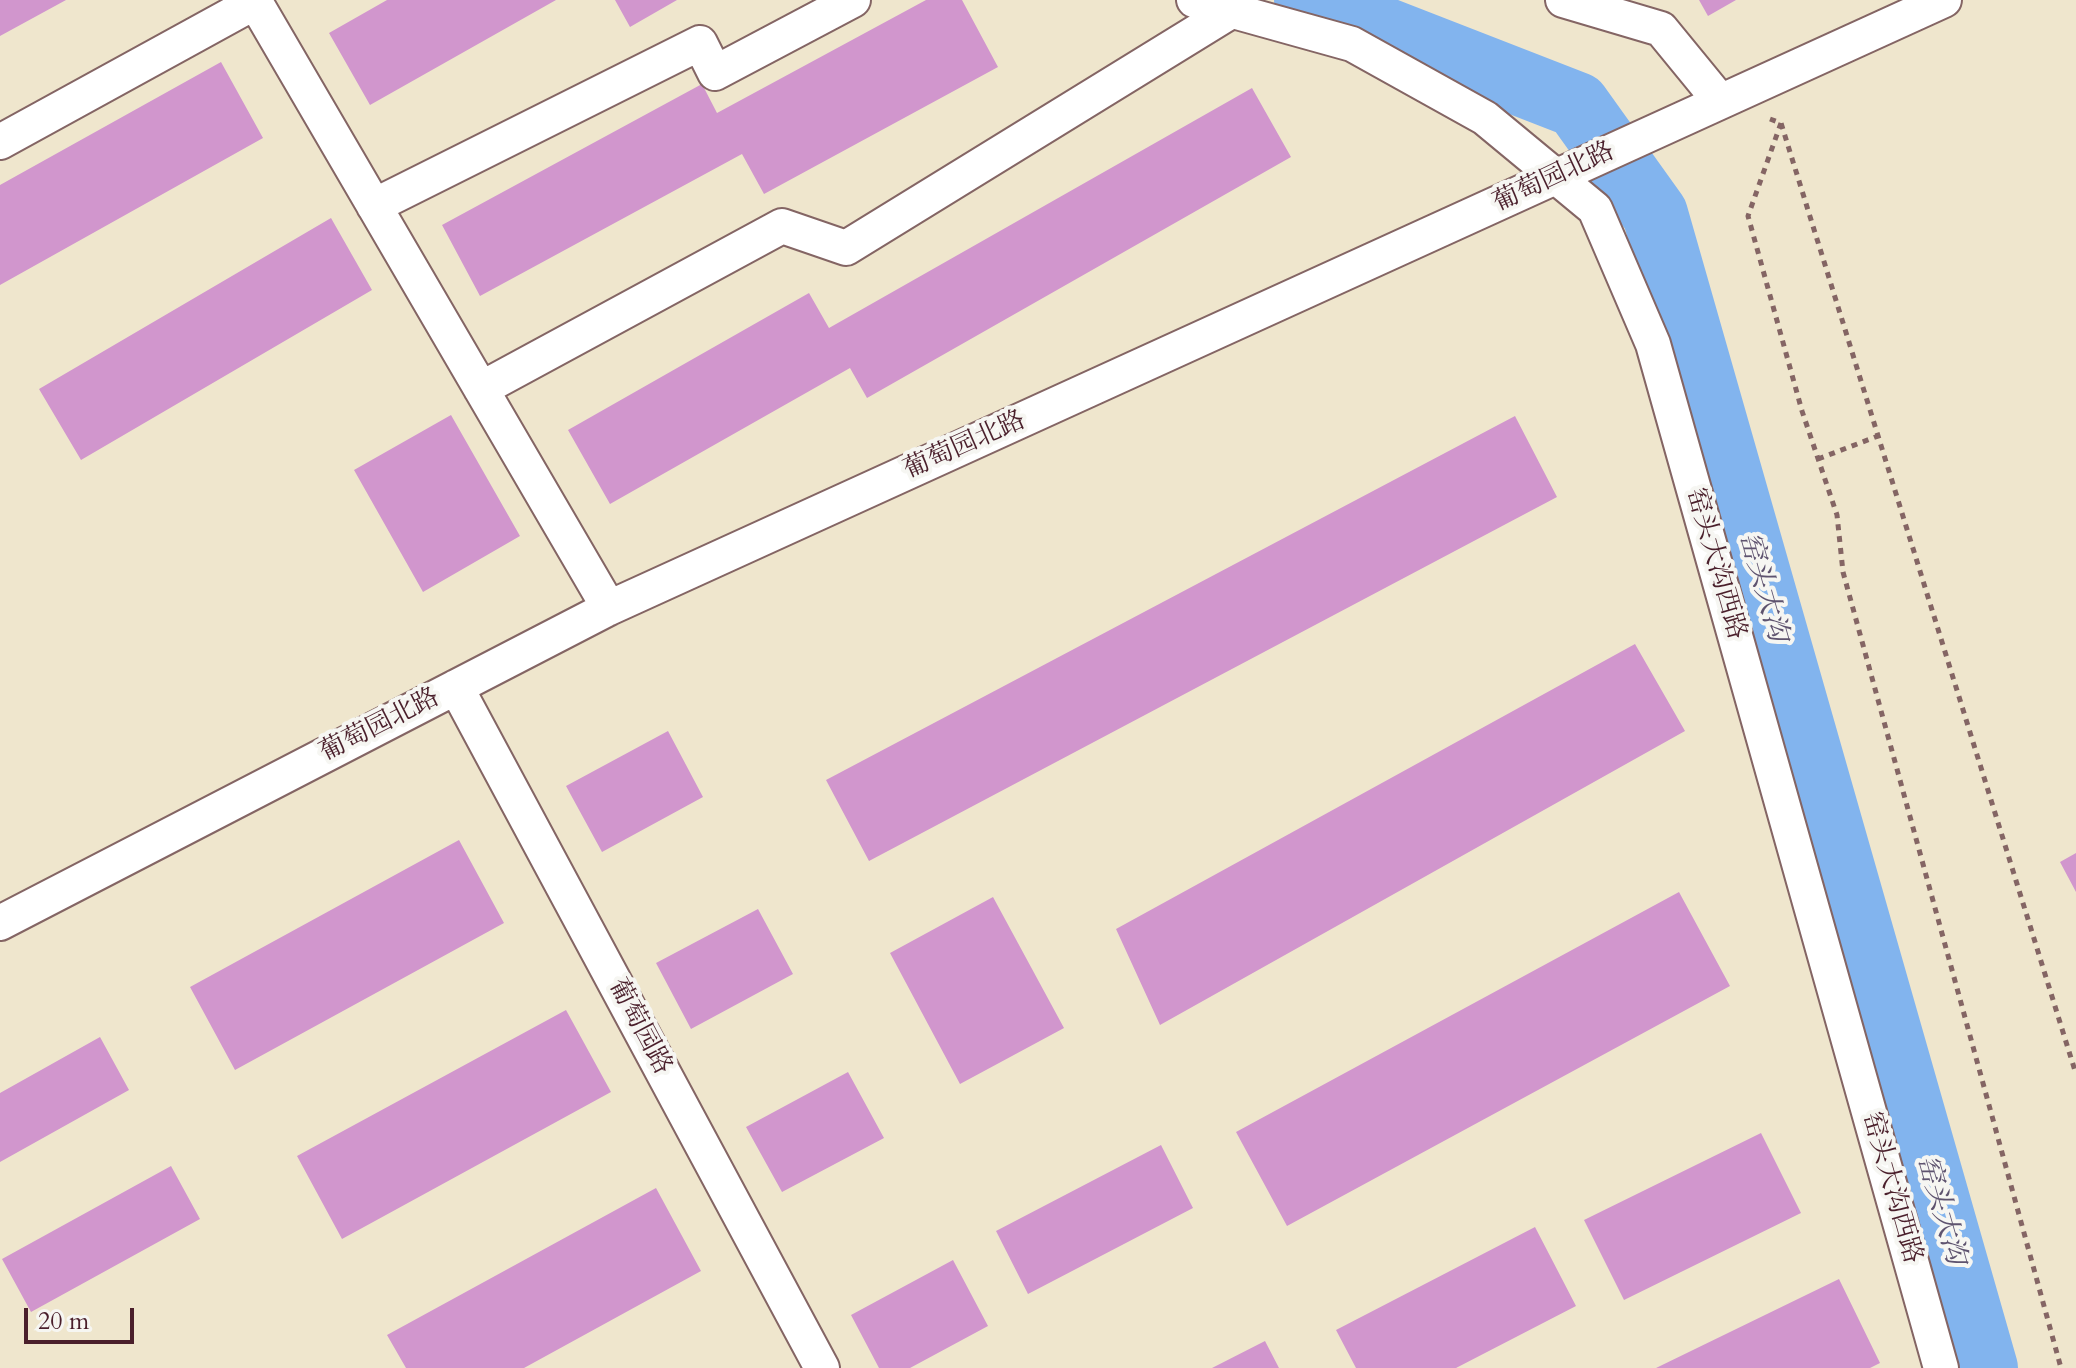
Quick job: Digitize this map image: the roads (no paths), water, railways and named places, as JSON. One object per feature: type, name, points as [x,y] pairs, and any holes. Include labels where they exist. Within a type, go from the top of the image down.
[{"type":"street","points":[[374,206],[700,43],[715,73],[853,0]]},
{"type":"street","name":"窑头大沟西路","points":[[1194,0],[1352,44],[1485,118],[1595,209],[1653,344],[1941,1368]]},
{"type":"street","points":[[1563,0],[1661,29],[1720,101]]},
{"type":"street","name":"葡萄园北路","points":[[0,923],[609,608],[1944,0]]},
{"type":"street","points":[[0,142],[254,1],[609,608]]},
{"type":"street","points":[[481,389],[782,226],[846,248],[1231,11]]},
{"type":"street","name":"葡萄园路","points":[[456,687],[822,1368]]},
{"type":"waterway","name":"窑头大沟","points":[[1307,0],[1577,105],[1655,214],[1985,1368]]}]
